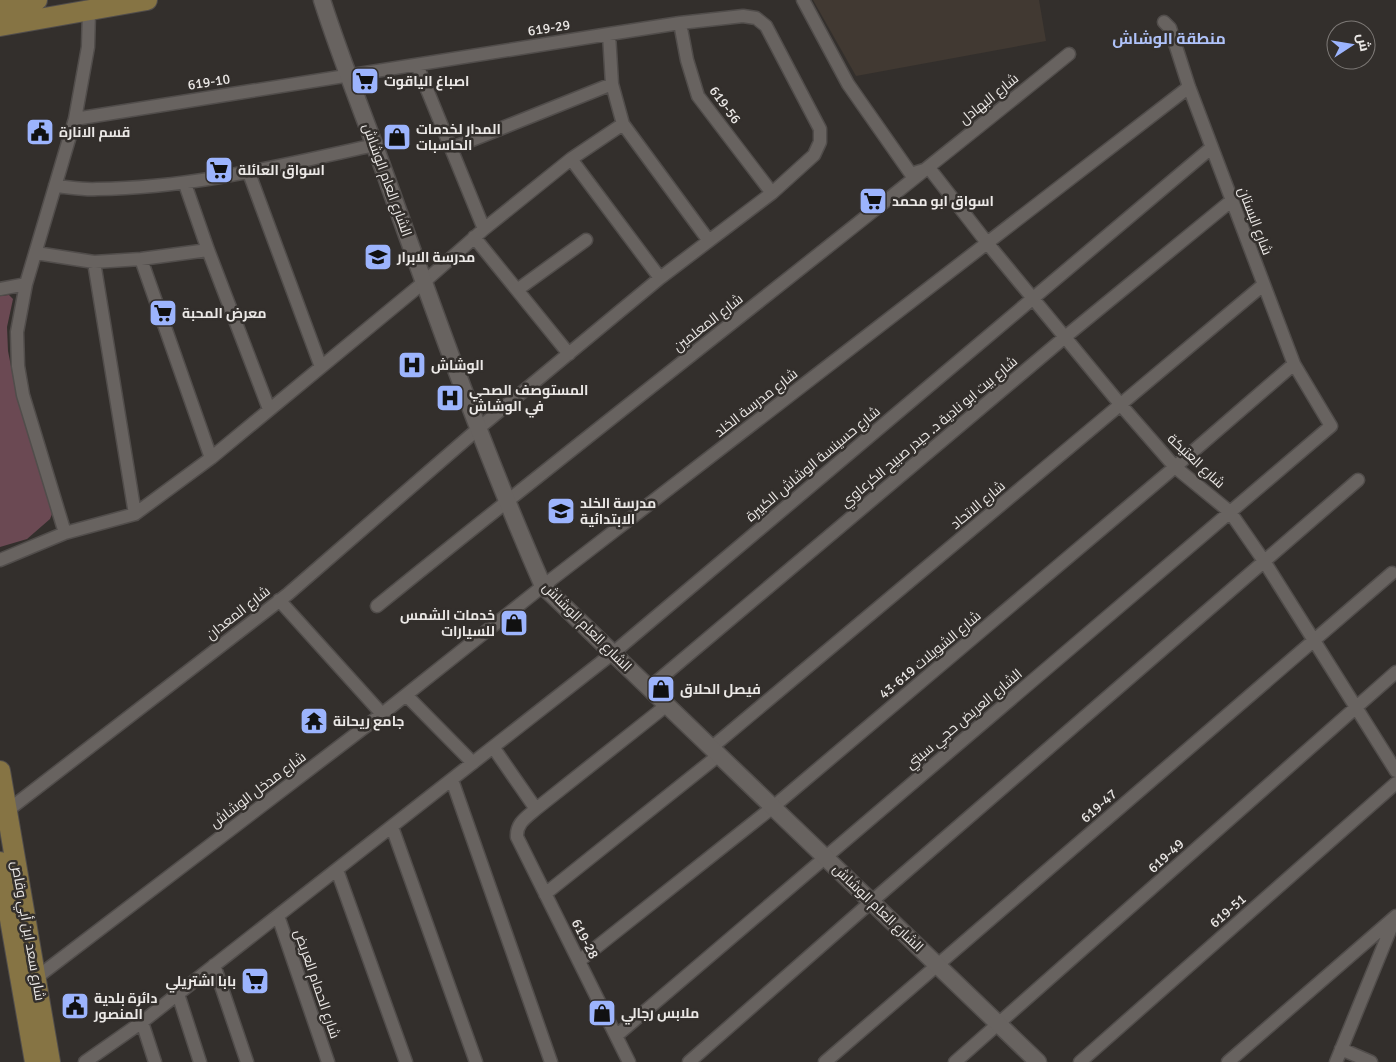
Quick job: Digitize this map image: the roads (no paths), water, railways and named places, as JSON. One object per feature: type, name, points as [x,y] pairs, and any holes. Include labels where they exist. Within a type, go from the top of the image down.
[{"type":"main road","points":[[0,6],[36,0]]},
{"type":"main road","points":[[0,26],[147,0]]},
{"type":"main road","name":"شارع سعد ابن أبي وقاص","points":[[0,771],[50,1062]]},
{"type":"main road","name":"شارع سعد ابن أبي وقاص","points":[[0,862],[35,1062]]},
{"type":"street","name":"الشارع العام الوشاش","points":[[322,0],[348,76],[506,501],[543,586],[1038,1062]]},
{"type":"street","points":[[803,0],[848,84],[911,174],[928,168]]},
{"type":"street","points":[[65,533],[23,395],[18,366],[17,332],[26,284],[76,119],[88,47],[88,11]]},
{"type":"street","name":"619-29","points":[[348,76],[680,23],[743,16],[756,18]]},
{"type":"street","name":"شارع المعدان","points":[[7,811],[279,600],[479,428],[660,278],[772,193],[814,155],[820,142],[820,130],[766,26],[756,18]]},
{"type":"street","name":"شارع البستان","points":[[1164,22],[1170,28],[1211,148],[1294,364],[1331,426]]},
{"type":"street","name":"619-56","points":[[680,23],[687,60],[698,96],[772,193]]},
{"type":"street","points":[[609,34],[612,84],[623,124],[709,241]]},
{"type":"street","name":"شارع البهادل","points":[[928,168],[1069,54]]},
{"type":"street","points":[[417,65],[452,148],[479,233],[517,290],[569,354]]},
{"type":"street","name":"619-10","points":[[76,119],[348,76]]},
{"type":"street","points":[[452,148],[612,84]]},
{"type":"street","name":"شارع مدرسة الخلد","points":[[543,586],[1189,87]]},
{"type":"street","points":[[0,560],[65,533],[134,514],[210,458],[571,158],[623,124]]},
{"type":"street","points":[[55,186],[96,190],[185,184],[249,173],[375,145]]},
{"type":"street","name":"شارع حسينسة الوشاش الكبيرة","points":[[85,1062],[142,1022],[613,653],[1211,148]]},
{"type":"street","points":[[571,158],[660,278]]},
{"type":"street","name":"شارع العتيکة","points":[[928,168],[1120,404],[1175,467],[1230,512],[1264,561],[1396,771]]},
{"type":"street","name":"شارع المعلمين","points":[[378,606],[506,501],[928,168]]},
{"type":"street","points":[[249,173],[321,367]]},
{"type":"street","points":[[185,184],[208,250],[269,409]]},
{"type":"street","name":"شارع بيت ابو نادية د. حيدر صبيح الكرعاوي","points":[[649,688],[1065,337],[1231,201]]},
{"type":"street","points":[[517,290],[586,240]]},
{"type":"street","points":[[36,253],[94,262],[208,250]]},
{"type":"street","points":[[141,258],[210,458]]},
{"type":"street","points":[[94,262],[134,514]]},
{"type":"street","points":[[0,289],[26,284]]},
{"type":"street","name":"شارع الاتحاد","points":[[545,894],[1120,404],[1263,285]]},
{"type":"street","name":"شارع الشويلات 619-43","points":[[579,962],[773,807],[1294,364]]},
{"type":"street","name":"الشارع العريض حجي سبتي","points":[[616,1036],[1331,426]]},
{"type":"street","points":[[689,1062],[1358,480]]},
{"type":"street","name":"619-47","points":[[825,1062],[1392,573]]},
{"type":"street","name":"شارع مدخل الوشاش","points":[[36,978],[382,714],[543,586]]},
{"type":"street","points":[[279,600],[382,714]]},
{"type":"street","name":"619-49","points":[[955,1062],[1396,672]]},
{"type":"street","points":[[406,695],[473,764]]},
{"type":"street","points":[[493,748],[536,809],[667,705]]},
{"type":"street","points":[[452,780],[551,1062]]},
{"type":"street","name":"619-51","points":[[1080,1062],[1396,783]]},
{"type":"street","name":"619-28","points":[[536,809],[520,823],[516,829],[516,837],[629,1062]]},
{"type":"street","points":[[392,827],[476,1062]]},
{"type":"street","points":[[337,870],[406,1062]]},
{"type":"street","name":"شارع الحمام العريض","points":[[278,916],[328,1062]]},
{"type":"street","points":[[1228,1062],[1396,916],[1336,1062]]},
{"type":"street","points":[[214,965],[247,1062]]},
{"type":"street","points":[[178,994],[200,1062]]},
{"type":"street","points":[[142,1022],[155,1062]]},
{"type":"street","points":[[1341,1049],[1371,1062]]},
{"type":"place","name":"اصباغ الياقوت","points":[[365,81]]},
{"type":"place","name":"قسم الانارة","points":[[40,132]]},
{"type":"place","name":"المدار لخدمات الحاسبات","points":[[397,137]]},
{"type":"place","name":"اسواق العائلة","points":[[219,170]]},
{"type":"place","name":"اسواق ابو محمد","points":[[873,201]]},
{"type":"place","name":"مدرسة الابرار","points":[[378,257]]},
{"type":"place","name":"معرض المحبة","points":[[163,313]]},
{"type":"place","name":"الوشاش","points":[[412,365]]},
{"type":"place","name":"المستوصف الصحي في الوشاش","points":[[450,398]]},
{"type":"place","name":"مدرسة الخلد الابتدائية","points":[[561,511]]},
{"type":"place","name":"خدمات الشمس للسيارات","points":[[514,623]]},
{"type":"place","name":"فيصل الحلاق","points":[[661,689]]},
{"type":"place","name":"جامع ريحانة","points":[[314,721]]},
{"type":"place","name":"بابا اشتريلي","points":[[255,981]]},
{"type":"place","name":"دائرة بلدية المنصور","points":[[75,1006]]},
{"type":"place","name":"ملابس رجالي","points":[[602,1013]]},
{"type":"district","name":"منطقة الوشاش","points":[[1169,39]]}]
